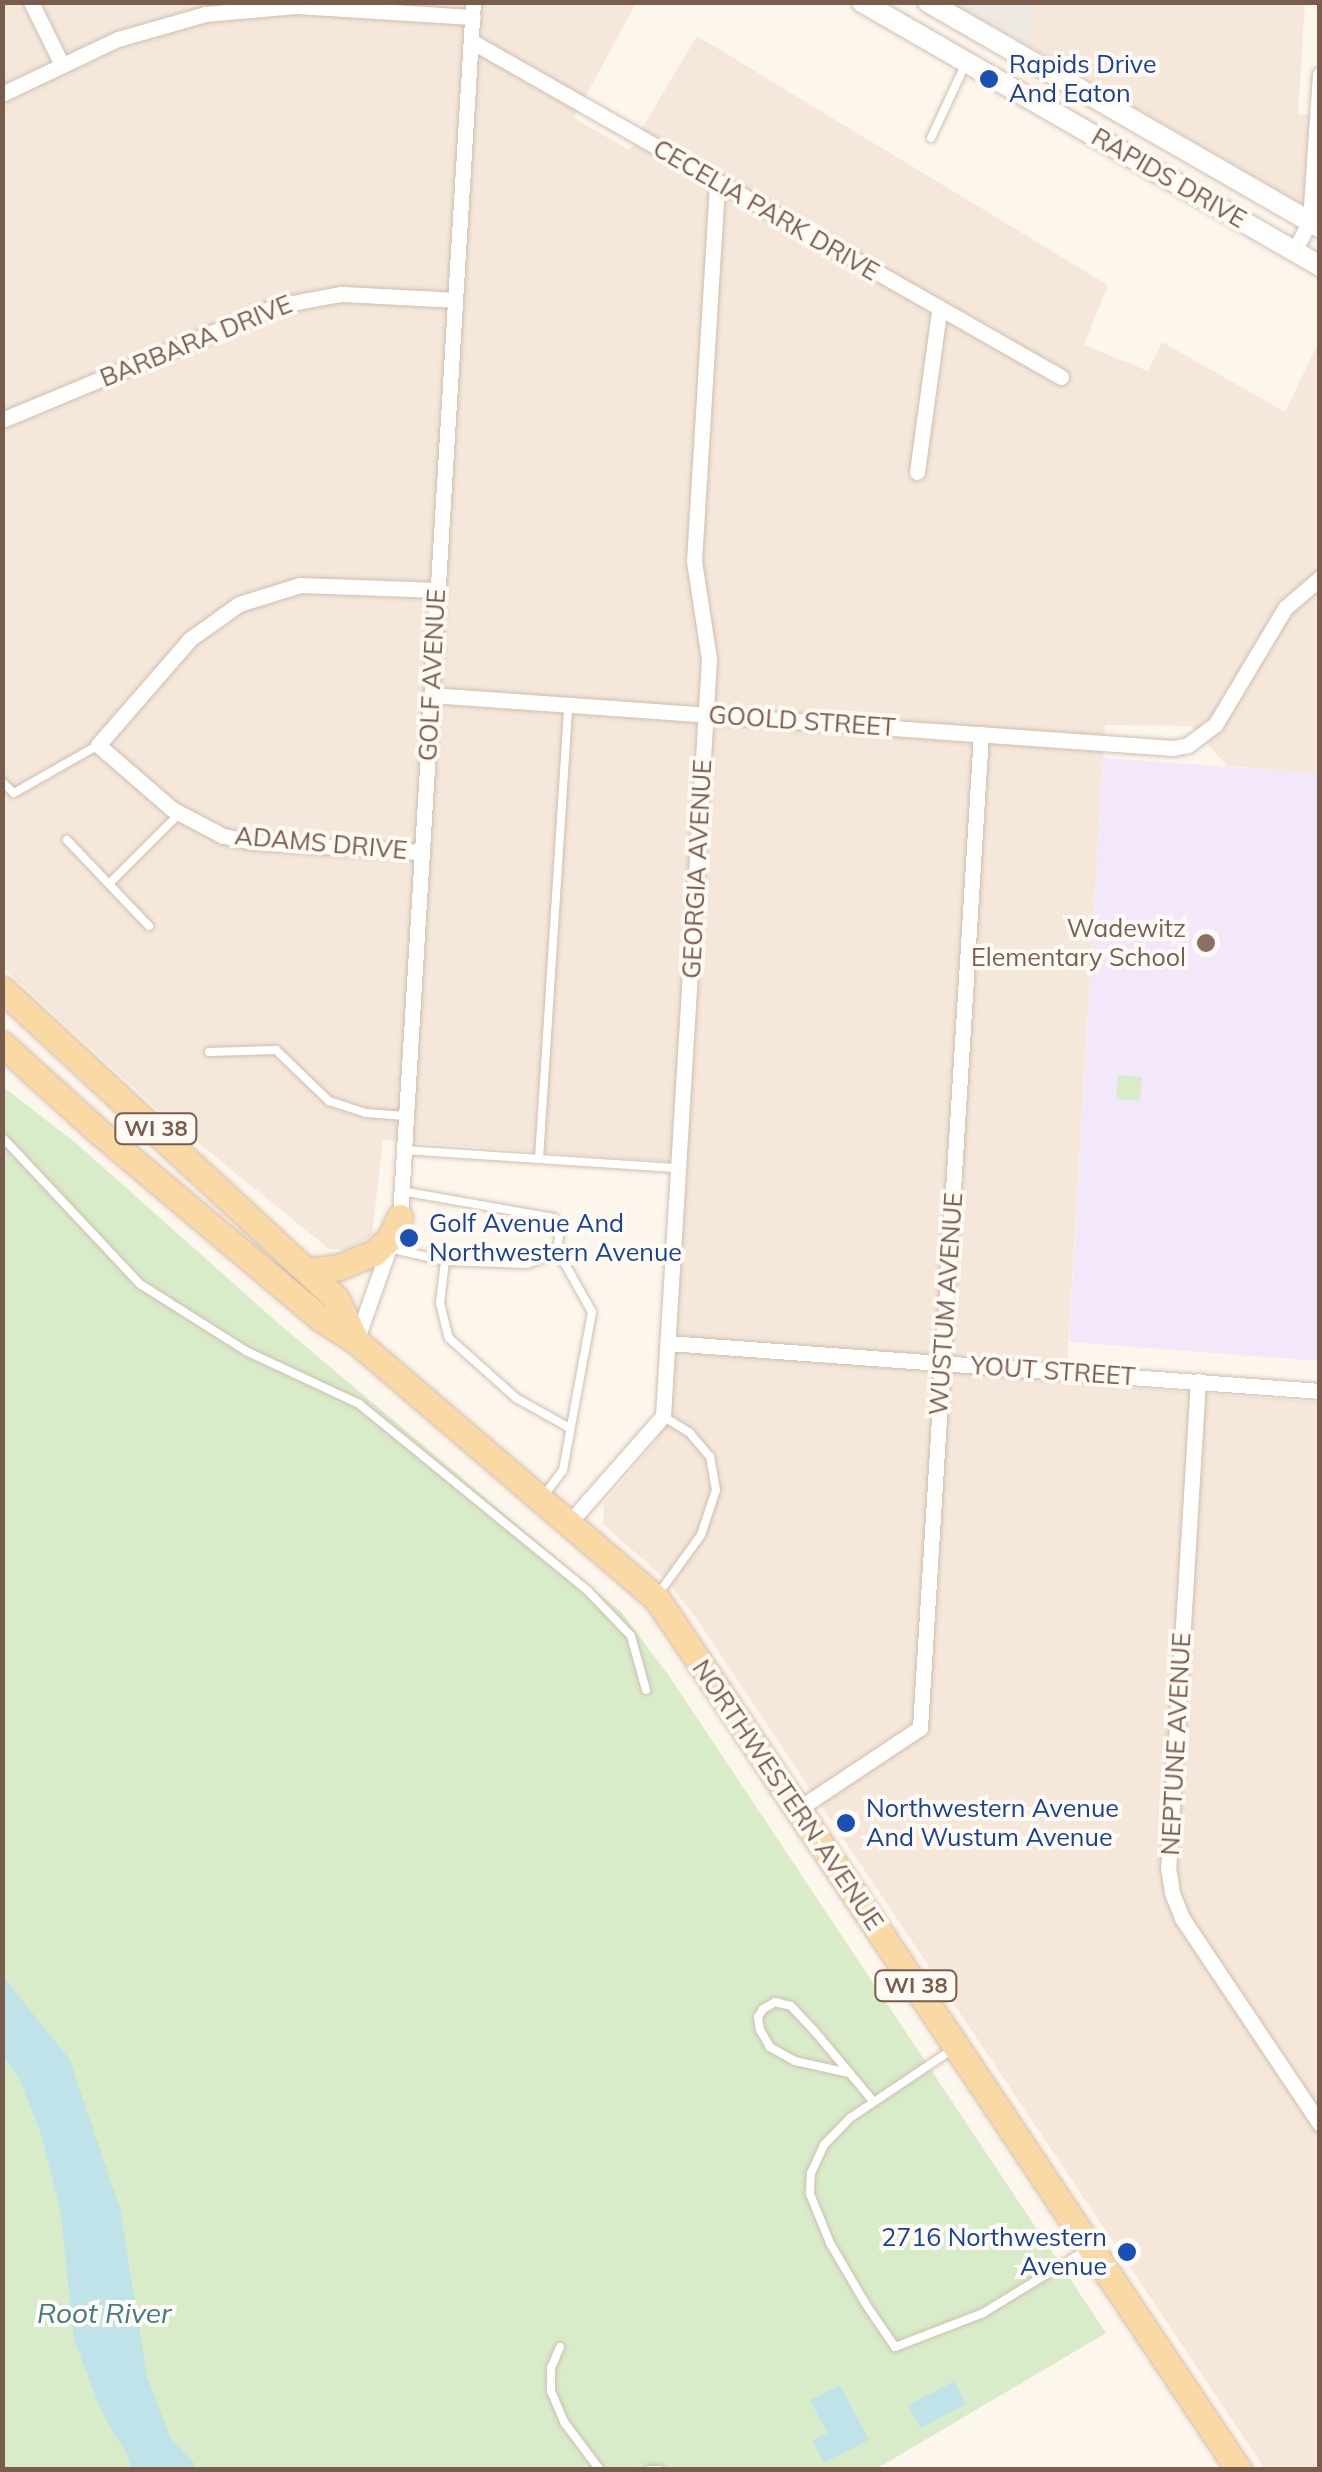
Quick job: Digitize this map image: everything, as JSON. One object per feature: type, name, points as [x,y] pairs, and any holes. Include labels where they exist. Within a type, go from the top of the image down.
[{"type":"main road","name":"NORTHWESTERN AVENUE","points":[[2,989],[336,1298],[356,1341]]},
{"type":"main road","name":"NORTHWESTERN AVENUE","points":[[2,1044],[320,1318],[356,1341],[655,1598],[1240,2470]]},
{"type":"main road","points":[[308,1271],[339,1267],[374,1253],[390,1238],[400,1204]]},
{"type":"street","points":[[31,2],[62,66]]},
{"type":"street","name":"RAPIDS DRIVE","points":[[862,2],[1320,266]]},
{"type":"street","points":[[909,30],[926,2]]},
{"type":"street","name":"RAPIDS DRIVE","points":[[926,2],[1315,224]]},
{"type":"street","points":[[2,94],[165,24],[246,9],[296,6],[473,10]]},
{"type":"street","name":"GOLF AVENUE","points":[[356,1341],[400,1204],[473,10]]},
{"type":"street","name":"CECELIA PARK DRIVE","points":[[471,42],[1061,378]]},
{"type":"street","points":[[1294,251],[1315,224],[1320,74]]},
{"type":"street","points":[[1063,117],[1078,89]]},
{"type":"street","name":"GEORGIA AVENUE","points":[[663,1416],[709,658],[694,561],[717,182]]},
{"type":"street","name":"BARBARA DRIVE","points":[[2,420],[276,306],[341,294],[455,300]]},
{"type":"street","points":[[917,472],[939,311]]},
{"type":"street","name":"GOOLD STREET","points":[[431,695],[1173,748],[1188,745],[1215,725],[1285,608],[1320,578]]},
{"type":"street","points":[[98,746],[155,678],[213,620],[270,592],[334,584],[438,590]]},
{"type":"street","name":"WUSTUM AVENUE","points":[[798,1809],[920,1728],[981,734]]},
{"type":"street","name":"ADAMS DRIVE","points":[[98,746],[180,814],[224,836],[252,842],[422,852]]},
{"type":"street","name":"YOUT STREET","points":[[668,1343],[1320,1390]]},
{"type":"street","name":"NEPTUNE AVENUE","points":[[1198,1382],[1168,1867],[1172,1893],[1182,1918],[1320,2124]]},
{"type":"street","points":[[570,1523],[663,1416]]},
{"type":"lane","points":[[931,138],[966,62]]},
{"type":"lane","points":[[539,1159],[568,704]]},
{"type":"lane","points":[[2,782],[14,793],[98,746]]},
{"type":"lane","points":[[109,884],[180,814]]},
{"type":"lane","points":[[67,840],[148,926]]},
{"type":"lane","points":[[209,1052],[276,1050],[329,1100],[365,1113],[406,1116]]},
{"type":"lane","points":[[2,1137],[140,1284],[246,1351],[359,1404],[588,1591],[631,1636],[646,1690]]},
{"type":"lane","points":[[404,1150],[678,1168]]},
{"type":"lane","points":[[400,1204],[554,1218],[560,1228],[556,1252],[592,1312],[563,1470],[541,1499]]},
{"type":"lane","points":[[389,1248],[444,1261],[526,1264],[556,1252]]},
{"type":"lane","points":[[444,1261],[440,1302],[449,1338],[516,1398],[570,1428]]},
{"type":"lane","points":[[655,1598],[701,1536],[716,1490],[710,1457],[690,1434],[663,1416]]},
{"type":"lane","points":[[849,2074],[795,2061],[770,2047],[760,2030],[758,2017],[763,2009],[775,2002],[791,2006],[873,2101]]},
{"type":"lane","points":[[957,2047],[873,2101],[824,2145],[811,2173],[810,2194],[830,2243],[895,2347],[983,2312],[1091,2247]]},
{"type":"lane","points":[[560,2347],[551,2368],[552,2391],[564,2422],[600,2470]]},
{"type":"lane","points":[[649,2470],[660,2470]]},
{"type":"shaded area","points":[[3,3],[636,3],[574,118],[629,150],[697,36],[1108,285],[1084,345],[1148,371],[1162,342],[1285,412],[1319,341],[1319,773],[1227,766],[1192,726],[1105,725],[1066,1383],[1319,1402],[1319,2469],[1265,2469],[695,1617],[667,1581],[603,1524],[604,1503],[655,1442],[670,1413],[688,1163],[383,1140],[372,1235],[352,1249],[329,1249],[158,1110],[3,967]]},
{"type":"shaded area","points":[[953,3],[1034,3],[1031,47]]},
{"type":"shaded area","points":[[1034,3],[1305,3],[1298,114],[1319,116],[1319,214],[1031,47]]},
{"type":"shaded area","name":"Wadewitz Elementary School","points":[[1103,758],[1319,773],[1319,1361],[1069,1342]]},
{"type":"green space","points":[[1118,1075],[1142,1077],[1140,1101],[1116,1099]]},
{"type":"green space","points":[[2,1086],[77,1144],[278,1323],[621,1612],[669,1676],[1106,2333],[876,2469],[3,2469]]},
{"type":"water","name":"Root River","points":[[2,1975],[70,2060],[120,2209],[147,2376],[170,2437],[194,2463],[194,2469],[130,2469],[130,2460],[102,2413],[74,2339],[61,2214],[41,2134],[18,2076],[3,2057]]},
{"type":"water","points":[[954,2381],[966,2404],[920,2428],[908,2405]]},
{"type":"water","points":[[840,2385],[869,2440],[824,2463],[812,2441],[827,2433],[810,2400]]},
{"type":"place","name":"Rapids Drive And Eaton","points":[[989,79]]},
{"type":"place","name":"Wadewitz Elementary School","points":[[1206,943]]},
{"type":"place","name":"Golf Avenue And Northwestern Avenue","points":[[409,1238]]},
{"type":"place","name":"Northwestern Avenue And Wustum Avenue","points":[[846,1823]]},
{"type":"place","name":"2716 Northwestern Avenue","points":[[1127,2252]]}]
